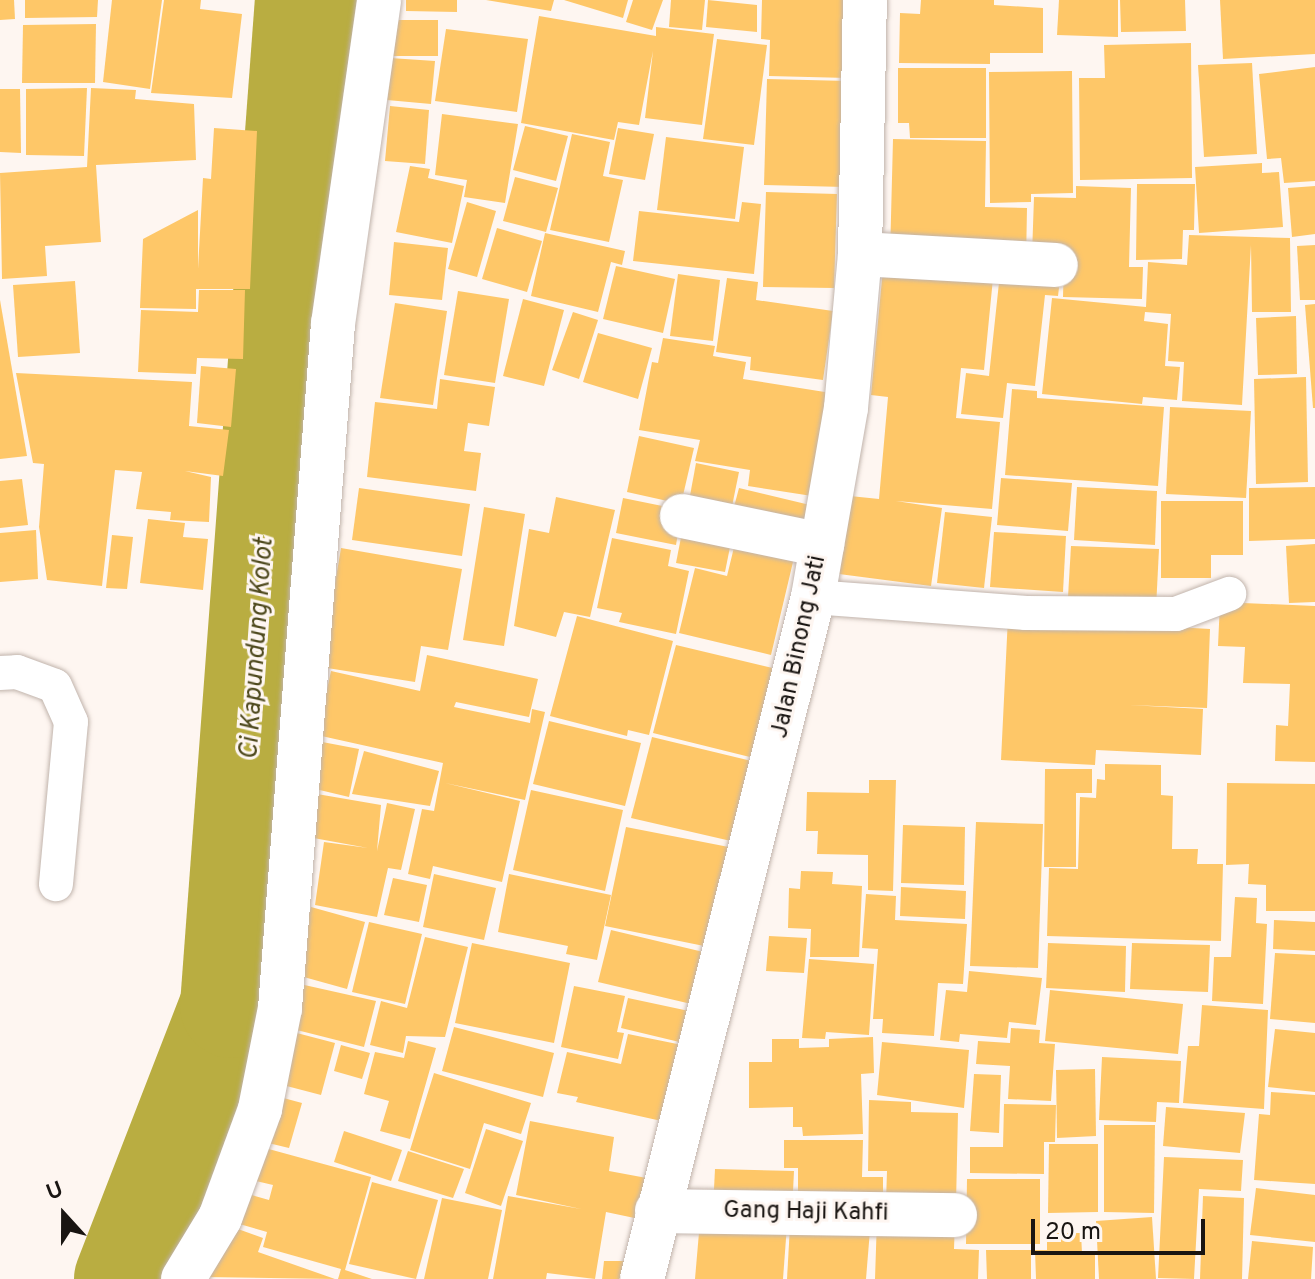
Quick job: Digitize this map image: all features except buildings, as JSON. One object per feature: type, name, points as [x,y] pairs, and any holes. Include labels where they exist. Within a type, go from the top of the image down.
[{"type":"street","points":[[183,1279],[220,1218],[260,1109],[280,1008],[333,324],[379,0]]},
{"type":"street","name":"Jalan Binong Jati","points":[[642,1279],[813,597],[846,408],[860,254],[865,0]]},
{"type":"street","points":[[860,254],[1056,265]]},
{"type":"street","points":[[682,516],[822,545]]},
{"type":"street","name":"Gang Haji Kahfi","points":[[657,1211],[955,1215]]},
{"type":"lane","points":[[813,597],[1026,613],[1176,614],[1229,594]]},
{"type":"lane","points":[[0,673],[17,672],[55,686],[71,722],[56,884]]},
{"type":"waterway","name":"Ci Kapundung Kolot","points":[[126,1279],[232,1006],[307,0]]}]
